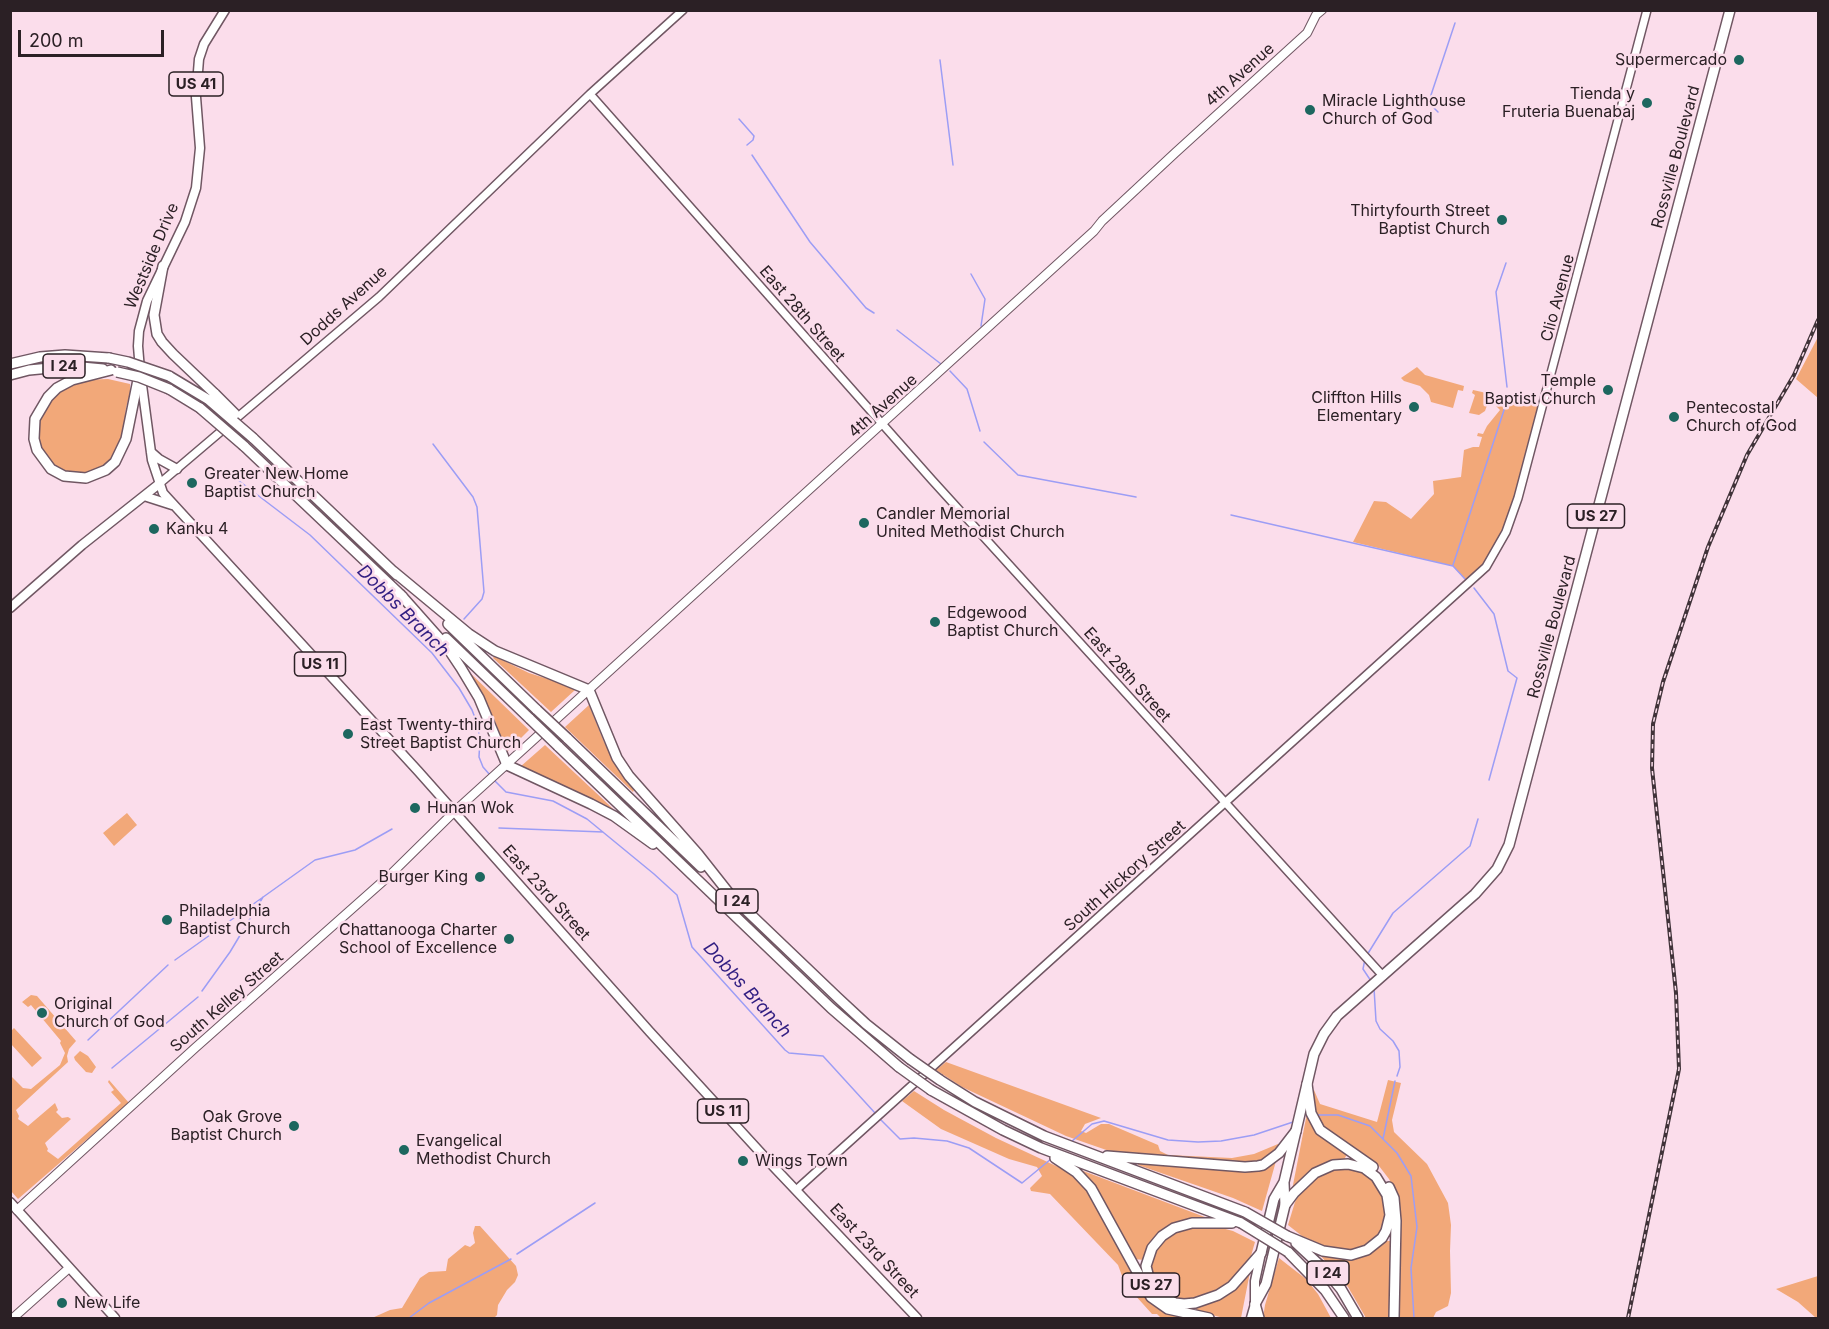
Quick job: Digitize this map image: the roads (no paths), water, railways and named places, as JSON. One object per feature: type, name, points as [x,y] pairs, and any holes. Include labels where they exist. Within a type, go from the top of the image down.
[{"type":"highway","name":"Rossville Boulevard","points":[[1255,1304],[1266,1284],[1285,1205],[1284,1182],[1314,1054],[1329,1026],[1337,1016],[1489,880],[1509,845],[1730,10]]},
{"type":"highway","points":[[163,266],[154,315],[157,334],[212,397]]},
{"type":"highway","name":"I 24","points":[[10,364],[40,357],[65,355],[109,358],[169,376],[212,397],[844,1004],[910,1059],[940,1080],[1006,1119],[1090,1154],[1245,1212],[1287,1236],[1326,1271],[1341,1289],[1358,1318]]},
{"type":"highway","name":"I 24","points":[[10,375],[28,370],[71,366],[114,371],[139,377],[170,389],[200,408],[244,446],[400,594],[831,1008],[899,1067],[931,1090],[1002,1130],[1041,1148],[1241,1223],[1288,1252],[1324,1290],[1344,1318]]},
{"type":"highway","points":[[114,371],[72,380],[57,388],[48,397],[35,419],[34,439],[37,450],[51,469],[64,476],[86,478],[106,470],[115,462],[126,439],[140,370]]},
{"type":"highway","points":[[393,572],[469,634],[495,651],[589,690],[617,758],[629,776],[698,854],[728,892]]},
{"type":"highway","points":[[400,594],[447,647],[461,668],[479,698],[507,765],[614,816],[677,861]]},
{"type":"highway","name":"US 27","points":[[1307,1084],[1311,1113],[1320,1130],[1379,1172],[1394,1198],[1396,1221],[1394,1318]]},
{"type":"highway","points":[[1090,1154],[1245,1167],[1258,1166],[1279,1153],[1298,1124]]},
{"type":"highway","points":[[1041,1148],[1076,1172],[1091,1188],[1151,1297],[1168,1309],[1209,1318]]},
{"type":"highway","points":[[1285,1205],[1315,1173],[1333,1165],[1348,1164],[1364,1168],[1376,1177],[1387,1195],[1389,1215],[1389,1223],[1382,1238],[1367,1250],[1351,1255],[1335,1255],[1287,1236]]},
{"type":"highway","name":"Rossville Boulevard","points":[[1261,1253],[1274,1199],[1284,1182]]},
{"type":"highway","name":"US 27","points":[[1241,1223],[1192,1223],[1167,1232],[1152,1248],[1147,1261],[1147,1274],[1151,1286],[1158,1294],[1175,1304],[1195,1304],[1232,1287],[1261,1253]]},
{"type":"highway","points":[[1324,1290],[1336,1318]]},
{"type":"highway","points":[[1255,1304],[1259,1318]]},
{"type":"main road","name":"Westside Drive","points":[[159,484],[151,452],[140,370],[138,346],[141,318],[185,222],[196,188],[200,148],[196,97],[199,59],[204,44],[225,10]]},
{"type":"main road","name":"4th Avenue","points":[[454,812],[1094,231],[1175,153],[1307,33],[1316,15],[1322,10]]},
{"type":"main road","points":[[151,452],[177,469]]},
{"type":"main road","name":"Dodds Avenue","points":[[10,608],[82,545],[159,484]]},
{"type":"main road","name":"East 23rd Street","points":[[159,484],[174,506],[454,812],[643,1024],[916,1318]]},
{"type":"main road","points":[[144,496],[174,506]]},
{"type":"main road","name":"South Kelley Street","points":[[17,1210],[399,867],[454,812]]},
{"type":"main road","points":[[10,1202],[115,1318]]},
{"type":"main road","name":"Rossville Boulevard","points":[[1251,1318],[1255,1304],[1255,1281],[1261,1253]]},
{"type":"main road","points":[[13,1318],[69,1269]]},
{"type":"street","name":"Dodds Avenue","points":[[159,484],[379,297],[590,94],[683,10]]},
{"type":"street","name":"Clio Avenue","points":[[1472,582],[1497,551],[1518,498],[1647,10]]},
{"type":"street","name":"East 28th Street","points":[[590,94],[882,425],[1383,976]]},
{"type":"street","name":"South Hickory Street","points":[[796,1190],[1472,582]]},
{"type":"waterway","points":[[1438,112],[1430,98],[1455,23]]},
{"type":"waterway","points":[[940,60],[953,165]]},
{"type":"waterway","points":[[739,119],[754,136],[747,145]]},
{"type":"waterway","points":[[752,155],[810,242],[866,308],[874,313]]},
{"type":"waterway","points":[[1506,263],[1496,292],[1507,387]]},
{"type":"waterway","points":[[971,274],[985,299],[981,326]]},
{"type":"waterway","points":[[897,330],[941,364]]},
{"type":"waterway","points":[[950,371],[967,389],[980,431]]},
{"type":"waterway","points":[[1453,565],[1508,398]]},
{"type":"waterway","points":[[984,442],[1018,475],[1136,497]]},
{"type":"waterway","points":[[433,444],[473,497],[477,507],[484,592],[482,599],[464,619]]},
{"type":"waterway","name":"Dobbs Branch","points":[[230,474],[310,535],[432,653],[459,688],[472,710],[480,739],[479,757],[483,767],[490,775]]},
{"type":"waterway","points":[[1231,515],[1453,566],[1465,579]]},
{"type":"waterway","points":[[1474,588],[1494,614],[1508,671],[1517,678],[1489,780]]},
{"type":"waterway","name":"Dobbs Branch","points":[[493,779],[506,792],[553,801],[587,819],[654,874],[677,895],[692,947],[785,1050],[789,1053],[823,1056],[875,1113]]},
{"type":"waterway","points":[[1367,955],[1393,913],[1470,846],[1478,819]]},
{"type":"waterway","points":[[499,828],[603,832]]},
{"type":"waterway","points":[[175,960],[315,860],[355,850],[392,829]]},
{"type":"waterway","points":[[202,991],[230,952],[263,897]]},
{"type":"waterway","points":[[1365,959],[1363,969],[1371,981]]},
{"type":"waterway","points":[[88,1040],[168,965]]},
{"type":"waterway","points":[[1374,988],[1376,1021],[1399,1051],[1400,1067],[1397,1076]]},
{"type":"waterway","points":[[112,1068],[198,997]]},
{"type":"waterway","points":[[1383,1139],[1395,1081]]},
{"type":"waterway","name":"Dobbs Branch","points":[[1318,1115],[1338,1115],[1370,1126],[1397,1153],[1411,1176],[1417,1227],[1411,1268],[1414,1318]]},
{"type":"waterway","name":"Dobbs Branch","points":[[880,1119],[900,1139],[947,1141],[969,1148],[1022,1183],[1051,1159]]},
{"type":"waterway","name":"Dobbs Branch","points":[[1071,1142],[1092,1124],[1104,1121],[1168,1140],[1198,1142],[1221,1141],[1254,1135],[1293,1122]]},
{"type":"waterway","points":[[517,1254],[595,1203]]},
{"type":"waterway","points":[[409,1318],[429,1303],[511,1259]]},
{"type":"railway","points":[[1628,1318],[1679,1069],[1676,993],[1652,768],[1653,724],[1663,682],[1708,547],[1747,455],[1794,375],[1818,320]]},
{"type":"place","name":"Supermercado","points":[[1739,60]]},
{"type":"place","name":"Tienda y Fruteria Buenabaj","points":[[1647,103]]},
{"type":"place","name":"Miracle Lighthouse Church of God","points":[[1310,110]]},
{"type":"place","name":"Thirtyfourth Street Baptist Church","points":[[1502,220]]},
{"type":"place","name":"Temple Baptist Church","points":[[1608,390]]},
{"type":"place","name":"Cliffton Hills Elementary","points":[[1414,407]]},
{"type":"place","name":"Pentecostal Church of God","points":[[1674,417]]},
{"type":"place","name":"Greater New Home Baptist Church","points":[[192,483]]},
{"type":"place","name":"Candler Memorial United Methodist Church","points":[[864,523]]},
{"type":"place","name":"Kanku 4","points":[[154,529]]},
{"type":"place","name":"Edgewood Baptist Church","points":[[935,622]]},
{"type":"place","name":"East Twenty-third Street Baptist Church","points":[[348,734]]},
{"type":"place","name":"Hunan Wok","points":[[415,808]]},
{"type":"place","name":"Burger King","points":[[480,877]]},
{"type":"place","name":"Philadelphia Baptist Church","points":[[167,920]]},
{"type":"place","name":"Chattanooga Charter School of Excellence","points":[[509,939]]},
{"type":"place","name":"Original Church of God","points":[[42,1013]]},
{"type":"place","name":"Oak Grove Baptist Church","points":[[294,1126]]},
{"type":"place","name":"Evangelical Methodist Church","points":[[404,1150]]},
{"type":"place","name":"Wings Town","points":[[743,1161]]},
{"type":"place","name":"New Life","points":[[62,1303]]}]
